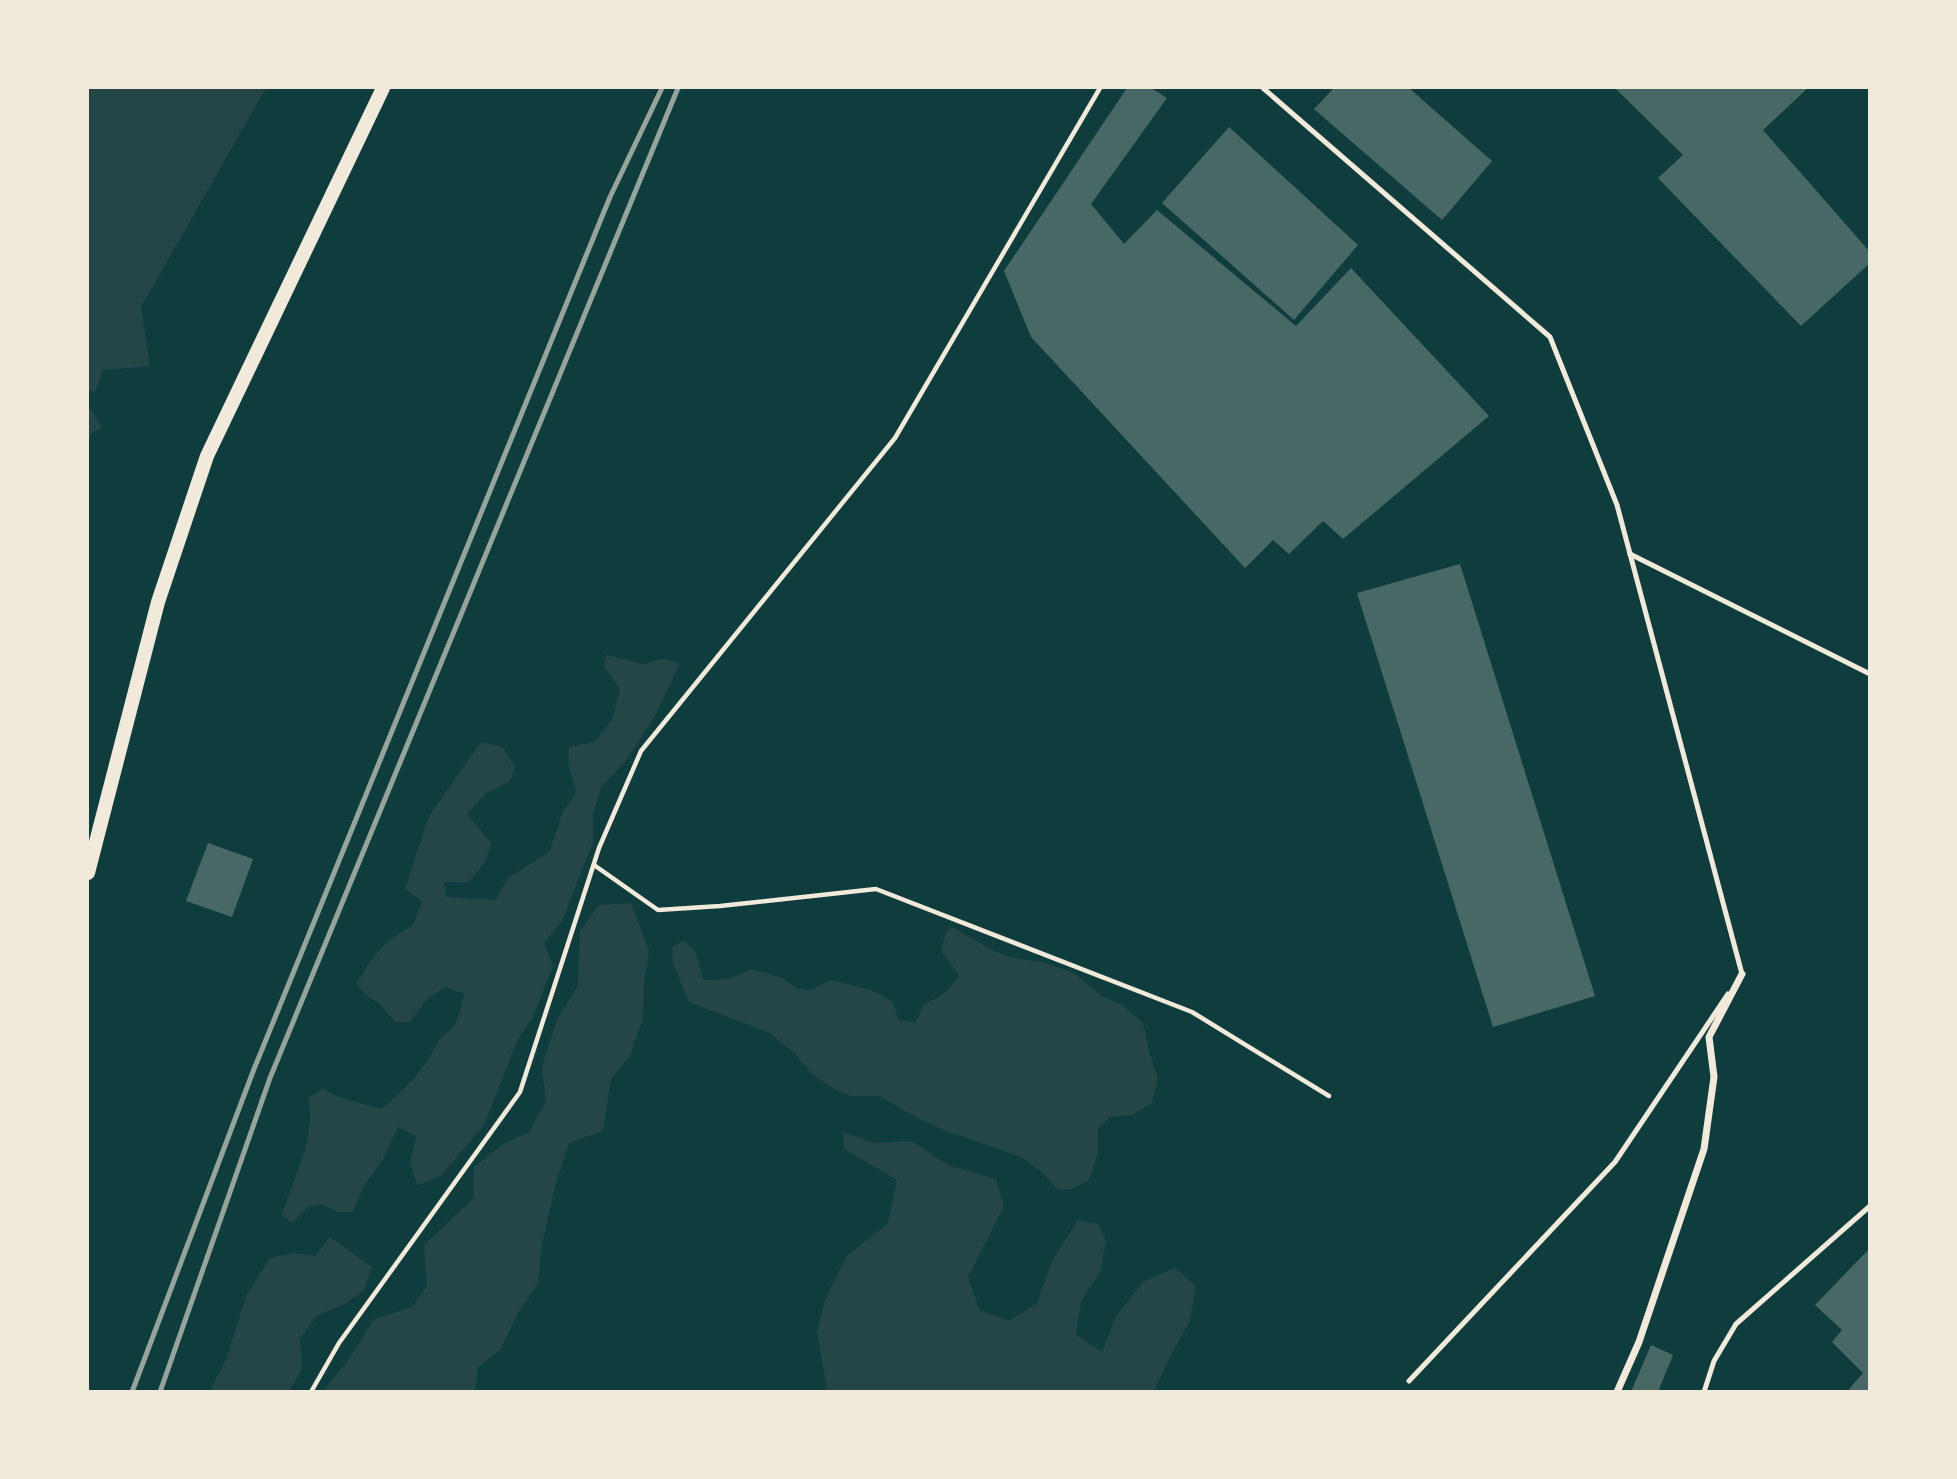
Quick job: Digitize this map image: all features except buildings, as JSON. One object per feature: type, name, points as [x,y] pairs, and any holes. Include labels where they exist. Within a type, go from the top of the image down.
[{"type":"main road","points":[[88,873],[158,602],[207,456],[383,88]]},
{"type":"street","points":[[1618,1391],[1639,1342],[1704,1149],[1714,1077],[1709,1037],[1742,974]]},
{"type":"lane","points":[[1263,88],[1550,337],[1617,505],[1742,974],[1615,1162],[1409,1381]]},
{"type":"lane","points":[[1630,554],[1870,675]]},
{"type":"lane","points":[[1704,1391],[1714,1361],[1736,1324],[1870,1206]]},
{"type":"path","points":[[312,1391],[339,1343],[520,1092],[594,865],[641,751],[895,438],[1100,88]]},
{"type":"path","points":[[594,865],[658,910],[876,889],[1192,1012],[1329,1096]]},
{"type":"shaded area","points":[[88,88],[266,88],[141,307],[150,366],[103,370],[95,392],[88,390]]},
{"type":"shaded area","points":[[88,409],[102,427],[88,436]]},
{"type":"shaded area","points":[[606,655],[643,664],[662,659],[680,663],[654,718],[625,762],[601,787],[593,815],[593,843],[562,921],[544,943],[553,966],[533,1017],[518,1039],[484,1125],[441,1176],[417,1185],[410,1162],[416,1136],[398,1127],[383,1159],[362,1189],[353,1212],[338,1212],[322,1204],[309,1206],[292,1223],[282,1216],[307,1143],[310,1113],[308,1097],[324,1089],[336,1096],[381,1109],[414,1078],[440,1040],[454,1026],[459,1015],[464,994],[446,987],[428,998],[410,1022],[395,1022],[380,1004],[356,984],[380,950],[413,925],[422,901],[405,889],[429,816],[481,742],[502,747],[515,767],[510,781],[485,794],[467,814],[491,843],[486,861],[468,883],[444,882],[446,897],[496,900],[507,879],[550,851],[563,812],[576,793],[569,765],[569,747],[594,742],[612,720],[620,689],[603,665]]},
{"type":"shaded area","points":[[631,903],[649,951],[644,983],[643,1018],[630,1056],[611,1079],[603,1131],[569,1143],[555,1186],[541,1250],[538,1284],[520,1309],[501,1349],[478,1367],[475,1391],[323,1391],[347,1362],[374,1319],[412,1307],[427,1286],[424,1245],[473,1199],[474,1167],[503,1144],[529,1132],[546,1101],[542,1066],[557,1020],[578,986],[580,931],[599,905]]},
{"type":"shaded area","points":[[952,927],[994,951],[1014,958],[1042,962],[1074,973],[1100,995],[1122,1005],[1143,1023],[1158,1079],[1152,1103],[1132,1115],[1110,1117],[1098,1129],[1098,1153],[1089,1180],[1070,1190],[1057,1189],[1043,1173],[1021,1157],[944,1130],[879,1096],[853,1096],[836,1090],[814,1076],[795,1054],[770,1033],[689,1002],[673,963],[672,947],[684,940],[696,953],[703,980],[728,979],[752,969],[783,978],[796,988],[809,991],[831,980],[871,990],[892,1001],[899,1020],[915,1023],[925,1003],[945,992],[959,975],[941,951],[946,932]]},
{"type":"shaded area","points":[[843,1132],[874,1143],[912,1141],[948,1165],[996,1179],[1004,1206],[968,1277],[979,1310],[1009,1321],[1037,1303],[1052,1261],[1078,1220],[1098,1224],[1106,1241],[1100,1273],[1081,1301],[1076,1335],[1102,1352],[1116,1316],[1143,1282],[1175,1268],[1196,1286],[1190,1321],[1154,1391],[827,1391],[817,1331],[825,1300],[847,1256],[888,1223],[897,1180],[844,1149]]},
{"type":"shaded area","points":[[330,1237],[372,1267],[364,1290],[345,1304],[316,1316],[300,1339],[302,1369],[289,1391],[210,1391],[226,1360],[246,1296],[270,1258],[293,1253],[315,1256]]},
{"type":"railway","points":[[132,1392],[254,1069],[610,197],[662,88]]},
{"type":"railway","points":[[160,1392],[270,1078],[678,88]]}]
